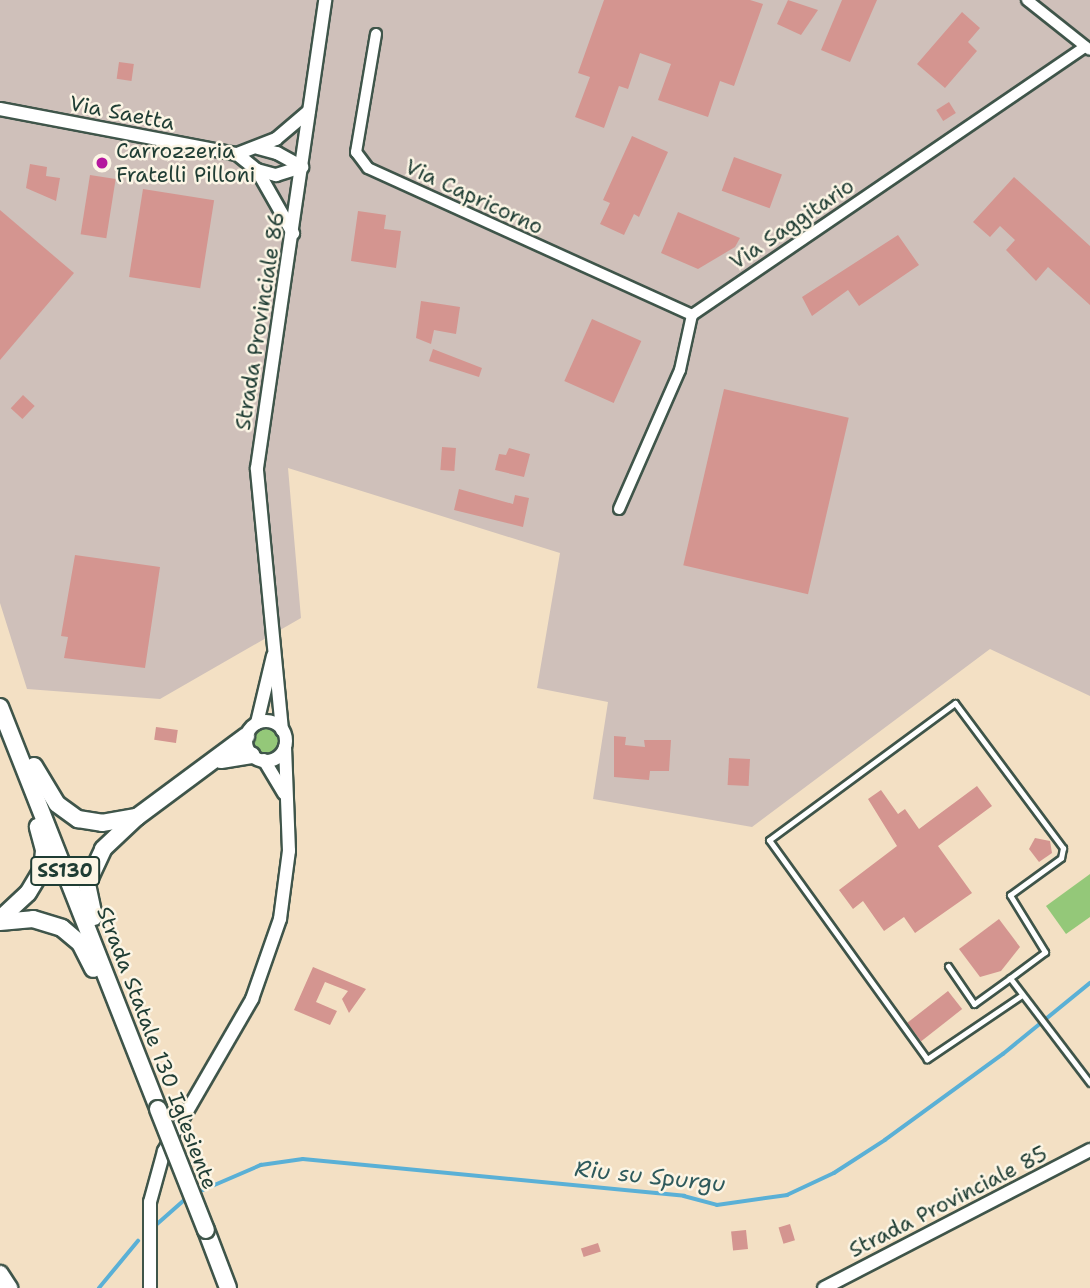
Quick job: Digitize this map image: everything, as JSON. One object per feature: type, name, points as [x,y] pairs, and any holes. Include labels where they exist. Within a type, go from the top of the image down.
[{"type":"highway","points":[[0,700],[42,783],[68,813],[90,823],[137,817]]},
{"type":"highway","name":"Strada Statale 130 Iglesiente","points":[[0,707],[228,1288]]},
{"type":"highway","points":[[0,723],[44,850],[34,886],[0,920]]},
{"type":"highway","points":[[130,1036],[122,992],[88,900],[87,884],[96,858],[137,817],[212,764],[246,736]]},
{"type":"highway","points":[[212,764],[234,755],[258,758]]},
{"type":"highway","points":[[0,920],[33,919],[71,934],[85,951],[105,999],[130,1036]]},
{"type":"highway","points":[[0,1274],[9,1288]]},
{"type":"street","name":"Strada Provinciale 86","points":[[282,730],[257,468],[325,0]]},
{"type":"street","points":[[1027,0],[1088,49]]},
{"type":"street","name":"Via Capricorno","points":[[376,34],[356,152],[368,168],[437,203],[692,315]]},
{"type":"street","name":"Via Saggitario","points":[[692,315],[1088,49]]},
{"type":"street","name":"Via Saetta","points":[[0,109],[237,154],[258,148],[309,111]]},
{"type":"street","points":[[258,148],[277,153],[302,167]]},
{"type":"street","name":"Via Saetta","points":[[237,154],[257,170],[293,233]]},
{"type":"street","points":[[257,170],[276,175],[302,167]]},
{"type":"street","points":[[619,509],[680,370],[692,315]]},
{"type":"street","name":"Strada Provinciale 86","points":[[257,723],[274,649]]},
{"type":"street","points":[[150,1288],[150,1202],[164,1151],[252,999],[281,919],[289,852],[285,747],[282,730],[274,723],[257,723],[246,736],[287,800]]},
{"type":"street","points":[[258,758],[277,757],[285,747]]},
{"type":"street","name":"Strada Provinciale 85","points":[[824,1288],[1090,1150]]},
{"type":"lane","points":[[948,966],[974,1004],[1045,952],[1010,895],[1065,853],[955,703],[769,840],[927,1059],[1022,995]]},
{"type":"lane","points":[[1010,978],[1090,1083]]},
{"type":"shaded area","points":[[0,0],[1090,0],[1090,696],[990,649],[752,827],[593,799],[608,702],[537,688],[560,553],[288,468],[301,618],[160,699],[27,689],[0,603]]},
{"type":"green space","points":[[266,726],[277,730],[281,741],[277,752],[266,756],[255,752],[251,741],[255,730]]},
{"type":"green space","points":[[1090,874],[1090,917],[1066,934],[1046,906]]},
{"type":"building","points":[[604,0],[750,0],[763,4],[734,86],[720,81],[708,117],[658,100],[671,64],[640,53],[628,89],[619,86],[604,128],[575,117],[590,77],[578,73]]},
{"type":"building","points":[[788,0],[818,10],[801,35],[777,24]]},
{"type":"building","points":[[842,0],[877,0],[850,62],[821,50]]},
{"type":"building","points":[[962,12],[980,28],[968,42],[977,51],[945,88],[917,64]]},
{"type":"building","points":[[119,62],[134,64],[131,81],[117,79]]},
{"type":"building","points":[[949,102],[956,113],[943,121],[936,110]]},
{"type":"building","points":[[632,136],[668,152],[639,217],[634,214],[624,235],[600,224],[610,203],[603,200]]},
{"type":"building","points":[[734,157],[782,174],[770,208],[722,191]]},
{"type":"building","points":[[30,164],[47,167],[46,176],[60,178],[56,201],[26,188]]},
{"type":"building","points":[[90,175],[116,179],[106,238],[81,234]]},
{"type":"building","points":[[1014,177],[1090,246],[1090,305],[1048,267],[1036,281],[1006,250],[1015,240],[1000,226],[990,237],[973,222]]},
{"type":"building","points":[[143,189],[214,200],[200,288],[129,277]]},
{"type":"building","points":[[0,210],[74,273],[0,360]]},
{"type":"building","points":[[358,211],[386,215],[384,229],[401,231],[396,268],[351,261]]},
{"type":"building","points":[[678,212],[740,238],[735,247],[698,269],[661,253]]},
{"type":"building","points":[[898,235],[919,265],[859,306],[848,290],[812,316],[802,297]]},
{"type":"building","points":[[421,301],[460,307],[456,334],[434,330],[431,344],[416,338]]},
{"type":"building","points":[[592,319],[641,341],[614,403],[564,381]]},
{"type":"building","points":[[433,349],[482,368],[479,377],[429,361]]},
{"type":"building","points":[[724,389],[849,418],[808,594],[683,565]]},
{"type":"building","points":[[23,395],[35,406],[22,419],[11,408]]},
{"type":"building","points":[[442,447],[456,448],[454,471],[440,470]]},
{"type":"building","points":[[509,448],[530,454],[524,477],[495,470],[499,454],[506,455]]},
{"type":"building","points":[[459,489],[513,504],[515,495],[529,498],[523,527],[454,510]]},
{"type":"building","points":[[75,555],[160,567],[145,668],[64,658],[68,637],[61,636]]},
{"type":"building","points":[[156,727],[178,730],[176,743],[154,740]]},
{"type":"building","points":[[614,736],[626,737],[625,745],[645,747],[644,740],[671,740],[669,771],[650,771],[649,780],[614,777]]},
{"type":"building","points":[[729,758],[750,759],[749,786],[728,785]]},
{"type":"building","points":[[977,786],[992,806],[938,846],[972,893],[915,933],[904,917],[884,931],[863,901],[853,909],[839,890],[897,846],[868,799],[881,790],[898,814],[905,809],[919,829]]},
{"type":"building","points":[[1035,838],[1050,841],[1052,853],[1039,862],[1029,849]]},
{"type":"building","points":[[999,919],[1020,947],[1001,971],[980,977],[959,949]]},
{"type":"building","points":[[313,967],[366,989],[349,1013],[342,999],[348,991],[325,982],[316,1002],[337,1011],[330,1025],[294,1010]]},
{"type":"building","points":[[948,991],[962,1009],[921,1041],[907,1023]]},
{"type":"building","points":[[790,1224],[795,1240],[783,1244],[779,1228]]},
{"type":"building","points":[[746,1230],[748,1249],[733,1250],[731,1232]]},
{"type":"building","points":[[598,1243],[601,1252],[584,1257],[581,1249]]},
{"type":"waterway","name":"Riu su Spurgu","points":[[196,1193],[261,1165],[303,1159],[684,1196],[717,1205],[787,1195],[834,1173],[885,1140],[1003,1054],[1090,983]]},
{"type":"waterway","name":"Riu su Spurgu","points":[[156,1225],[189,1196]]},
{"type":"waterway","name":"Riu su Spurgu","points":[[99,1288],[138,1241]]},
{"type":"place","name":"Carrozzeria Fratelli Pilloni","points":[[102,163]]}]
